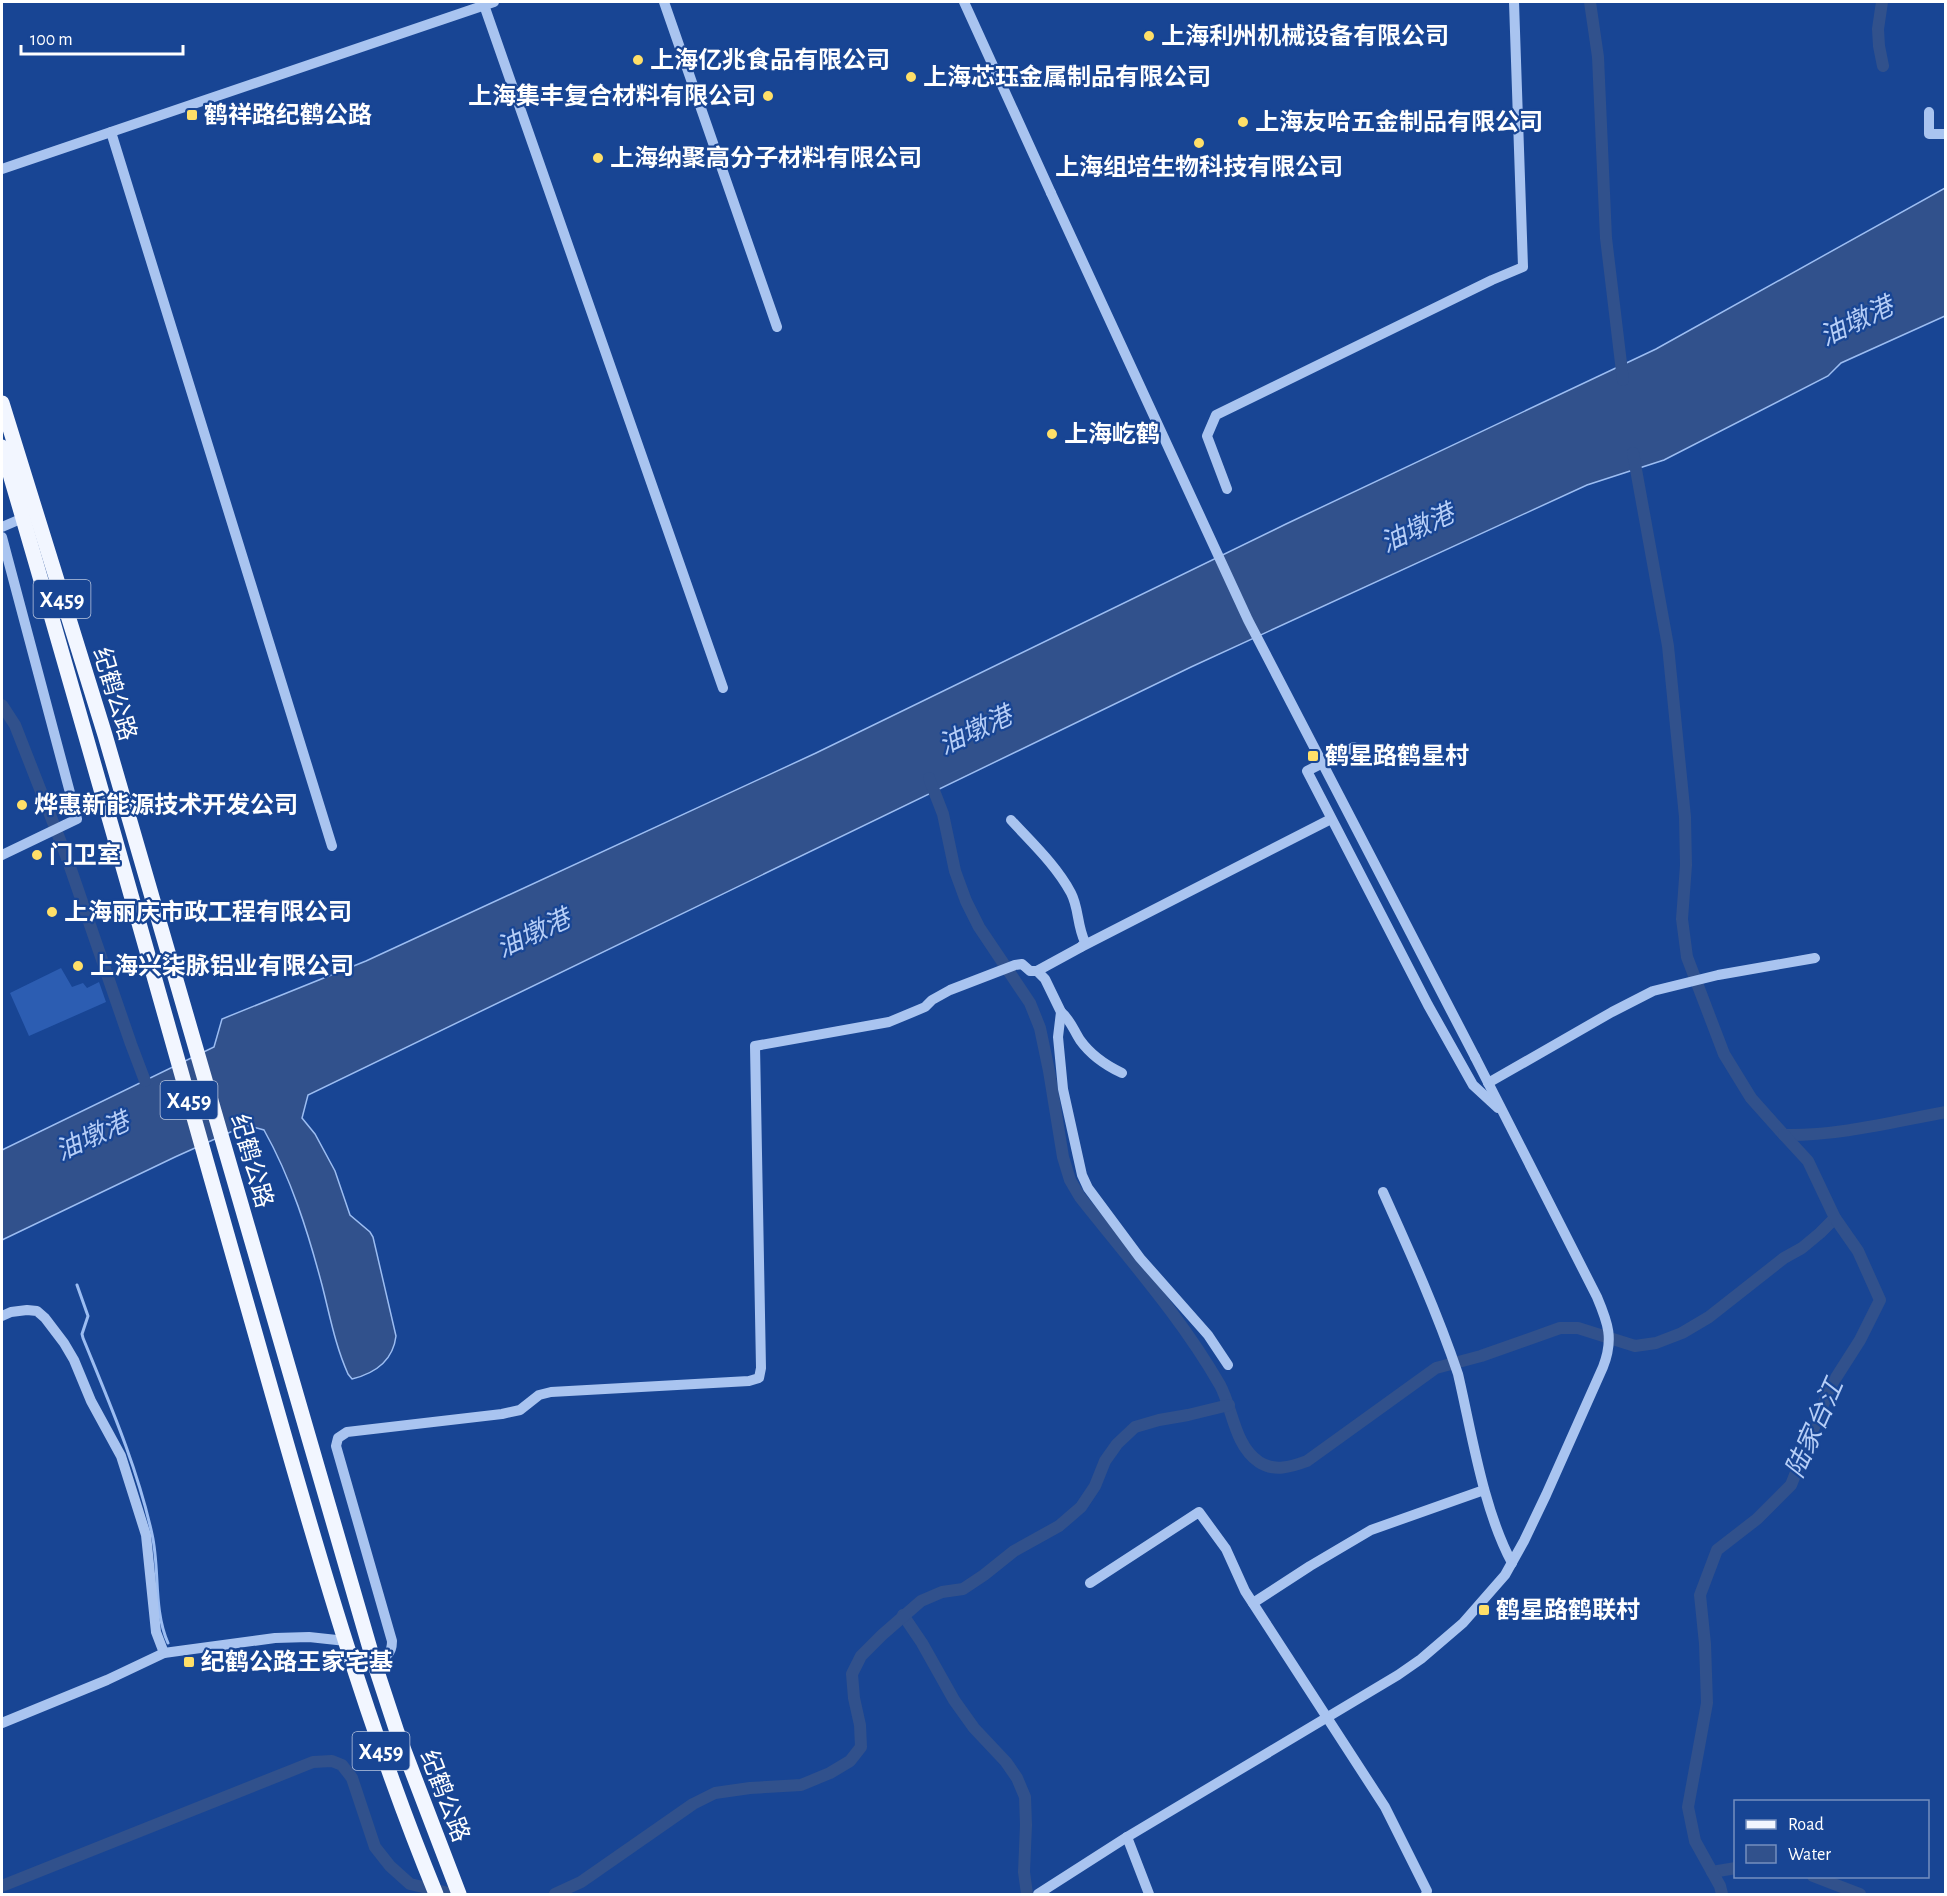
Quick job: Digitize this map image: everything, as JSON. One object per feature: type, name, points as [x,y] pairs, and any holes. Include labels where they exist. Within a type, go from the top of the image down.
[{"type":"main road","name":"纪鹤公路","points":[[2,402],[23,518],[292,1460],[373,1727],[436,1894]]},
{"type":"main road","name":"纪鹤公路","points":[[2,447],[13,465],[105,735],[374,1659],[397,1732],[459,1894]]},
{"type":"street","points":[[664,2],[777,327]]},
{"type":"street","points":[[964,2],[1248,620],[1503,1112],[1597,1297],[1609,1328],[1609,1351],[1546,1495],[1505,1575],[1463,1623],[1421,1659],[1398,1675],[1127,1837],[1039,1894]]},
{"type":"street","points":[[1227,489],[1207,436],[1216,416],[1492,280],[1523,267],[1514,2]]},
{"type":"street","points":[[2,169],[489,3],[723,688]]},
{"type":"street","points":[[1929,112],[1929,134],[1946,134]]},
{"type":"street","points":[[111,132],[332,846]]},
{"type":"street","points":[[2,527],[23,518]]},
{"type":"street","points":[[2,537],[77,819],[2,855]]},
{"type":"street","points":[[1354,747],[1307,771],[1428,1005],[1473,1085],[1503,1112]]},
{"type":"street","points":[[374,1659],[385,1657],[390,1653],[392,1641],[336,1446],[338,1438],[347,1432],[502,1414],[520,1410],[539,1395],[551,1392],[739,1382],[759,1378],[761,1368],[755,1046],[889,1022],[925,1007],[932,1000],[950,990],[1015,965],[1022,964],[1030,971],[1037,971],[1331,819]]},
{"type":"street","points":[[1011,820],[1039,849],[1071,893],[1076,906],[1080,933],[1085,942],[1080,947]]},
{"type":"street","points":[[1488,1083],[1612,1012],[1653,992],[1718,975],[1815,958]]},
{"type":"street","points":[[1037,971],[1045,979],[1061,1012],[1082,1042],[1094,1054],[1122,1073]]},
{"type":"street","points":[[1061,1012],[1058,1037],[1063,1089],[1082,1175],[1088,1188],[1140,1258],[1208,1335],[1228,1365]]},
{"type":"street","points":[[1383,1192],[1434,1308],[1451,1353],[1458,1374],[1484,1490],[1512,1563]]},
{"type":"street","points":[[2,1316],[27,1310],[37,1311],[45,1318],[74,1360],[92,1401],[121,1456],[146,1535],[156,1632],[164,1653]]},
{"type":"street","points":[[1253,1603],[1371,1530],[1484,1490]]},
{"type":"street","points":[[1090,1583],[1199,1512],[1226,1549],[1245,1591],[1385,1807],[1427,1891],[1426,1894]]},
{"type":"street","points":[[2,1723],[107,1680],[164,1653],[275,1638],[333,1638],[346,1641]]},
{"type":"street","points":[[1127,1837],[1149,1894]]},
{"type":"shaded area","points":[[61,968],[72,987],[83,983],[87,988],[99,982],[106,1002],[29,1036],[10,993]]},
{"type":"water","name":"油墩港","points":[[1945,188],[1945,316],[1841,363],[1828,376],[1664,460],[1587,485],[1191,667],[308,1095],[302,1118],[315,1134],[335,1171],[350,1215],[373,1237],[396,1336],[387,1359],[369,1373],[352,1379],[343,1363],[305,1225],[274,1148],[264,1130],[246,1125],[2,1240],[2,1150],[214,1047],[222,1019],[366,961],[816,753],[1286,524],[1656,349]]},
{"type":"waterway","points":[[1590,2],[1598,57],[1606,238],[1623,380]]},
{"type":"waterway","points":[[1882,2],[1878,29],[1883,66]]},
{"type":"waterway","points":[[1633,453],[1668,646],[1685,817],[1686,865],[1682,919],[1687,957],[1724,1054],[1751,1098],[1784,1135],[1845,1131],[1946,1112]]},
{"type":"waterway","points":[[2,705],[15,725],[67,858],[145,1081]]},
{"type":"waterway","points":[[929,778],[943,814],[955,871],[966,901],[979,927],[1030,1003],[1040,1028],[1063,1157],[1070,1180],[1080,1197],[1153,1288],[1205,1360],[1220,1385],[1244,1446],[1251,1455],[1265,1465],[1283,1468],[1307,1461],[1436,1368],[1481,1356],[1560,1328],[1578,1328],[1635,1346],[1656,1343],[1682,1333],[1709,1317],[1784,1258],[1802,1248],[1835,1218]]},
{"type":"waterway","name":"陆家台江","points":[[1722,1894],[1720,1886],[1695,1841],[1688,1807],[1707,1703],[1705,1644],[1700,1595],[1717,1550],[1757,1519],[1791,1485],[1830,1387],[1860,1340],[1880,1300],[1858,1251],[1835,1218],[1808,1161],[1784,1135]]},
{"type":"waterway","points":[[77,1285],[88,1316],[82,1334],[83,1338],[122,1434],[146,1509],[154,1547],[160,1617],[168,1643]]},
{"type":"waterway","points":[[555,1894],[581,1882],[693,1804],[715,1793],[801,1785],[830,1773],[850,1761],[861,1747],[852,1674],[861,1656],[882,1635],[921,1601],[942,1592],[963,1589],[1014,1551],[1059,1526],[1081,1507],[1095,1486],[1105,1461],[1117,1444],[1135,1427],[1229,1405]]},
{"type":"waterway","points":[[903,1615],[922,1643],[954,1700],[974,1728],[1006,1762],[1017,1778],[1025,1797],[1024,1872],[1027,1894]]},
{"type":"waterway","points":[[2,1886],[313,1762],[332,1761],[342,1765],[352,1778],[375,1847],[390,1866],[410,1884],[453,1894]]},
{"type":"waterway","points":[[1712,1872],[1734,1868]]},
{"type":"waterway","points":[[1818,1878],[1860,1894]]},
{"type":"place","name":"上海利州机械设备有限公司","points":[[1149,36]]},
{"type":"place","name":"上海亿兆食品有限公司","points":[[638,60]]},
{"type":"place","name":"上海芯珏金属制品有限公司","points":[[911,77]]},
{"type":"place","name":"上海集丰复合材料有限公司","points":[[768,96]]},
{"type":"place","name":"鹤祥路纪鹤公路","points":[[192,115]]},
{"type":"place","name":"上海友哈五金制品有限公司","points":[[1243,122]]},
{"type":"place","name":"上海组培生物科技有限公司","points":[[1199,143]]},
{"type":"place","name":"上海纳聚高分子材料有限公司","points":[[598,158]]},
{"type":"place","name":"上海屹鹤","points":[[1052,434]]},
{"type":"place","name":"鹤星路鹤星村","points":[[1313,756]]},
{"type":"place","name":"烨惠新能源技术开发公司","points":[[22,805]]},
{"type":"place","name":"门卫室","points":[[37,855]]},
{"type":"place","name":"上海丽庆市政工程有限公司","points":[[52,912]]},
{"type":"place","name":"上海兴柒脉铝业有限公司","points":[[78,966]]},
{"type":"place","name":"鹤星路鹤联村","points":[[1484,1610]]},
{"type":"place","name":"纪鹤公路王家宅基","points":[[189,1662]]}]
